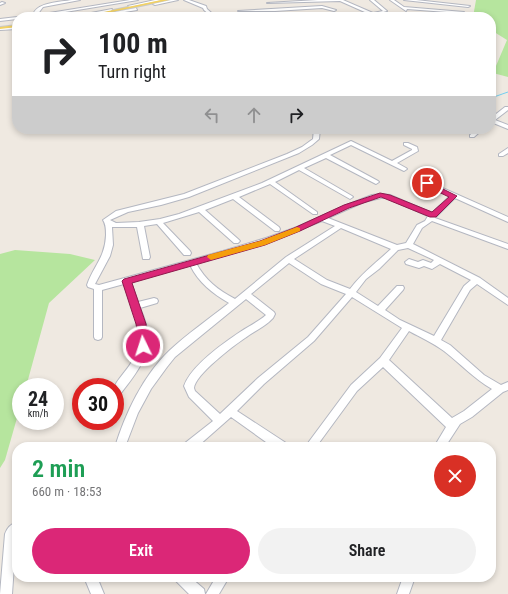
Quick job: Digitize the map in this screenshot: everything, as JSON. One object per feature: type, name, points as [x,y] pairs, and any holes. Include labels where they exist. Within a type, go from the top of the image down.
[{"type":"main road","points":[[107,12],[167,0]]},
{"type":"main road","points":[[0,28],[12,27]]},
{"type":"street","points":[[35,12],[39,7],[78,0]]},
{"type":"street","points":[[60,12],[136,0]]},
{"type":"street","points":[[98,12],[160,0]]},
{"type":"street","points":[[117,12],[176,0]]},
{"type":"street","points":[[186,0],[205,6],[209,12]]},
{"type":"street","points":[[268,1],[340,0],[368,12]]},
{"type":"street","points":[[372,0],[385,11],[381,12]]},
{"type":"street","points":[[392,0],[407,12]]},
{"type":"street","points":[[406,0],[468,6]]},
{"type":"street","points":[[268,1],[275,10]]},
{"type":"street","points":[[283,4],[287,9]]},
{"type":"street","points":[[240,11],[322,7],[334,10]]},
{"type":"street","points":[[403,8],[462,12]]},
{"type":"street","points":[[0,20],[4,18],[12,18]]},
{"type":"street","points":[[496,116],[506,108]]},
{"type":"street","points":[[496,122],[508,127]]},
{"type":"street","points":[[317,134],[316,140],[300,150],[213,187],[161,203],[124,209],[112,215],[106,220],[109,223],[109,245],[106,256],[91,286],[98,288],[127,281],[262,243],[347,207],[380,195],[388,196],[431,217],[508,247]]},
{"type":"street","points":[[109,223],[116,225],[140,225],[159,222],[200,210],[271,182],[351,143],[404,169]]},
{"type":"street","points":[[394,163],[415,151],[415,148],[406,144]]},
{"type":"street","points":[[501,156],[508,150]]},
{"type":"street","points":[[327,156],[376,182]]},
{"type":"street","points":[[299,168],[350,198]]},
{"type":"street","points":[[271,182],[315,213]]},
{"type":"street","points":[[427,183],[508,220]]},
{"type":"street","points":[[409,245],[418,228],[426,223],[454,196]]},
{"type":"street","points":[[235,197],[277,229]]},
{"type":"street","points":[[200,210],[236,241]]},
{"type":"street","points":[[322,218],[396,248]]},
{"type":"street","points":[[159,222],[187,253]]},
{"type":"street","points":[[140,225],[146,257]]},
{"type":"street","points":[[122,442],[126,427],[140,400],[168,359],[234,302],[289,259],[340,226]]},
{"type":"street","points":[[195,442],[220,421],[271,372],[311,339],[363,277],[396,248],[409,245],[477,280],[508,302]]},
{"type":"street","points":[[289,259],[324,282],[351,293],[407,327],[436,341],[447,348],[481,378],[504,388]]},
{"type":"street","points":[[409,262],[419,265],[423,263],[432,266],[440,260]]},
{"type":"street","points":[[192,262],[202,280],[220,294],[234,302]]},
{"type":"street","points":[[436,341],[467,288],[477,280]]},
{"type":"street","points":[[124,381],[134,367],[143,346],[141,324],[127,281]]},
{"type":"street","points":[[98,288],[96,301],[98,337]]},
{"type":"street","points":[[379,311],[400,288]]},
{"type":"street","points":[[220,421],[188,389],[189,384],[196,374],[208,363],[241,336],[270,316],[271,314],[245,294]]},
{"type":"street","points":[[135,306],[154,301]]},
{"type":"street","points":[[314,442],[354,388],[382,361],[407,327]]},
{"type":"street","points":[[382,361],[406,380],[433,409],[452,424]]},
{"type":"street","points":[[442,442],[452,424],[504,388]]},
{"type":"street","points":[[230,411],[275,442]]},
{"type":"street","points":[[6,594],[10,534],[12,532]]},
{"type":"street","points":[[92,582],[98,594]]},
{"type":"street","points":[[186,582],[199,594]]},
{"type":"street","points":[[212,594],[220,582]]},
{"type":"street","points":[[403,594],[407,582]]},
{"type":"green space","points":[[476,0],[508,0],[508,77],[496,74],[496,66],[507,40],[496,33],[496,12],[474,12]]},
{"type":"green space","points":[[15,250],[70,254],[95,260],[49,303],[28,378],[12,378],[12,430],[14,430],[5,460],[0,468],[0,254]]},
{"type":"waterway","points":[[496,96],[508,92]]},
{"type":"slow traffic","points":[[211,257],[262,243],[297,230]]},
{"type":"route","points":[[143,346],[144,338],[141,324],[127,281],[262,243],[297,230],[347,207],[380,195],[388,196],[433,216],[454,196],[427,183]]}]
